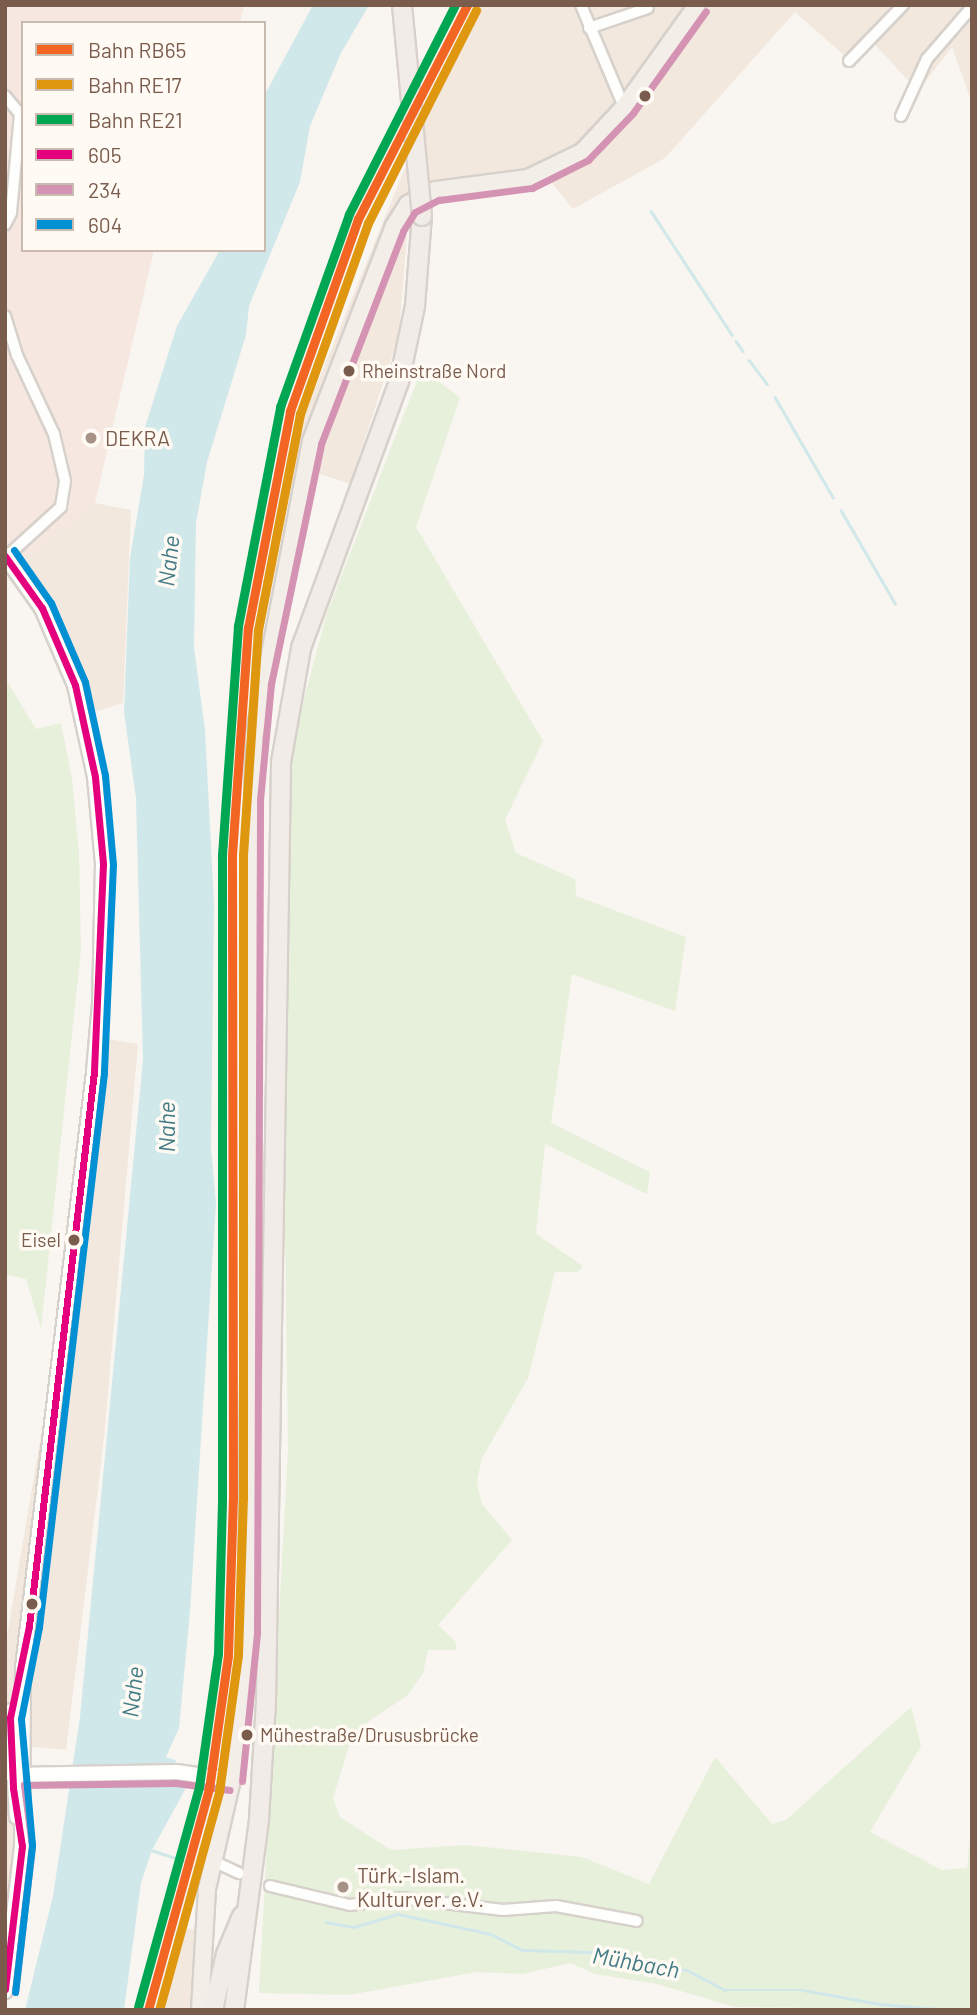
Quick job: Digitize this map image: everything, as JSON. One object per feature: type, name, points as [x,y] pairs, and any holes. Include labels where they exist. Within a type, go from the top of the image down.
[{"type":"highway","points":[[234,2010],[251,1893],[266,1700],[281,762],[301,648],[399,382],[415,306],[422,216],[402,5]]},
{"type":"highway","points":[[213,2010],[226,1954],[251,1893]]},
{"type":"main road","points":[[200,2010],[213,1861],[233,1780],[247,1633],[250,799],[261,682],[311,441],[394,226],[408,204],[436,190],[505,183],[548,171],[582,152],[624,107],[697,5]]},
{"type":"main road","points":[[5,1991],[22,1846],[11,1775],[20,1725],[23,1667],[94,1072],[100,1003],[103,864],[95,777],[75,685],[42,608],[6,556]]},
{"type":"main road","points":[[22,1846],[10,1800],[10,1718],[23,1667]]},
{"type":"main road","points":[[11,1775],[46,1772],[206,1775],[233,1780]]},
{"type":"street","points":[[581,5],[624,107]]},
{"type":"street","points":[[849,61],[903,5]]},
{"type":"street","points":[[901,116],[927,60],[972,7]]},
{"type":"street","points":[[589,27],[648,8]]},
{"type":"street","points":[[5,96],[17,105],[20,114],[11,213],[5,225]]},
{"type":"street","points":[[5,316],[17,355],[45,408],[65,481],[61,507],[6,556]]},
{"type":"street","points":[[5,1733],[10,1718]]},
{"type":"street","points":[[213,1861],[239,1872]]},
{"type":"street","points":[[270,1886],[350,1905],[401,1899],[503,1910],[556,1906],[637,1921]]},
{"type":"shaded area","points":[[5,5],[244,5],[240,21],[21,21],[21,252],[154,252],[95,503],[19,563],[5,548]]},
{"type":"shaded area","points":[[483,5],[972,5],[972,103],[952,47],[918,91],[866,35],[845,56],[795,12],[665,158],[573,209],[547,177],[444,197],[408,219],[399,335],[350,484],[291,464],[304,416],[440,82]]},
{"type":"shaded area","points":[[95,503],[131,510],[123,703],[95,712],[72,648],[48,602],[19,563]]},
{"type":"shaded area","points":[[108,1039],[138,1044],[104,1438],[66,1750],[5,1744],[5,1648]]},
{"type":"shaded area","points":[[5,1782],[18,1839],[5,1959]]},
{"type":"shaded area","points":[[184,1927],[195,1930],[197,2010],[158,2010]]},
{"type":"green space","points":[[422,368],[460,398],[416,527],[543,741],[505,820],[516,853],[575,879],[576,896],[686,937],[675,1011],[572,974],[551,1123],[650,1172],[647,1194],[545,1144],[536,1234],[583,1266],[578,1272],[555,1272],[528,1378],[481,1460],[477,1483],[482,1504],[512,1540],[438,1625],[455,1641],[457,1650],[428,1650],[423,1673],[408,1695],[360,1727],[351,1739],[333,1798],[340,1817],[391,1850],[466,1845],[582,1857],[649,1884],[715,1757],[772,1824],[786,1820],[911,1707],[921,1746],[870,1832],[942,1870],[967,1868],[972,1821],[972,2010],[735,2007],[657,1984],[595,1974],[570,1963],[523,1974],[477,1972],[349,1995],[259,1993],[288,1449],[283,1076],[290,751],[327,613]]},
{"type":"green space","points":[[5,678],[36,729],[61,723],[72,778],[79,853],[81,949],[41,1329],[26,1279],[5,1274]]},
{"type":"water","name":"Nahe","points":[[313,5],[369,5],[341,53],[310,126],[300,182],[249,306],[246,335],[207,462],[196,523],[194,648],[205,730],[214,904],[211,1148],[216,1203],[190,1611],[179,1728],[166,1757],[175,1760],[187,1786],[152,1850],[141,1883],[124,2010],[25,2010],[53,1896],[80,1717],[143,1060],[136,798],[124,712],[130,558],[144,475],[145,427],[177,326],[219,252],[266,252],[266,92]]},
{"type":"waterway","points":[[651,211],[732,335]]},
{"type":"waterway","points":[[736,341],[743,351]]},
{"type":"waterway","points":[[749,360],[767,384]]},
{"type":"waterway","points":[[775,397],[833,497]]},
{"type":"waterway","points":[[841,510],[895,603]]},
{"type":"waterway","name":"Mühbach","points":[[151,1850],[188,1862]]},
{"type":"waterway","name":"Mühbach","points":[[326,1922],[354,1927],[398,1914],[491,1934],[523,1950],[591,1952],[634,1964],[687,1970],[725,1990],[803,1990],[880,2004],[949,2010]]},
{"type":"rail line","name":"RE21","points":[[138,2007],[199,1787],[218,1654],[222,1499],[222,855],[238,626],[280,407],[349,214],[455,5]]},
{"type":"rail line","name":"RB65","points":[[148,2010],[209,1789],[228,1655],[233,1499],[232,855],[248,628],[290,411],[358,219],[467,5]]},
{"type":"rail line","name":"RE17","points":[[159,2010],[219,1792],[238,1655],[243,1499],[243,855],[258,630],[300,414],[368,223],[476,10]]},
{"type":"transit line","name":"234","points":[[242,1781],[257,1633],[260,800],[271,684],[321,444],[403,231],[415,212],[439,200],[532,188],[588,160],[633,113],[706,11]]},
{"type":"transit line","name":"604","points":[[14,550],[51,603],[85,682],[105,775],[113,864],[104,1073],[39,1627],[21,1719],[32,1846],[15,1992]]},
{"type":"transit line","name":"605","points":[[5,556],[42,608],[75,685],[95,777],[103,864],[94,1072],[29,1626],[10,1718],[13,1788],[22,1846],[5,1989]]},
{"type":"transit line","name":"234","points":[[15,1992],[32,1846],[24,1785],[176,1783],[230,1790]]},
{"type":"place","name":"Rheinstraße Nord","points":[[349,371]]},
{"type":"place","name":"DEKRA","points":[[91,438]]},
{"type":"place","name":"Eisel","points":[[74,1240]]},
{"type":"place","name":"Mühestraße/Drususbrücke","points":[[247,1735]]},
{"type":"place","name":"Türk.-Islam. Kulturver. e.V.","points":[[343,1887]]}]
